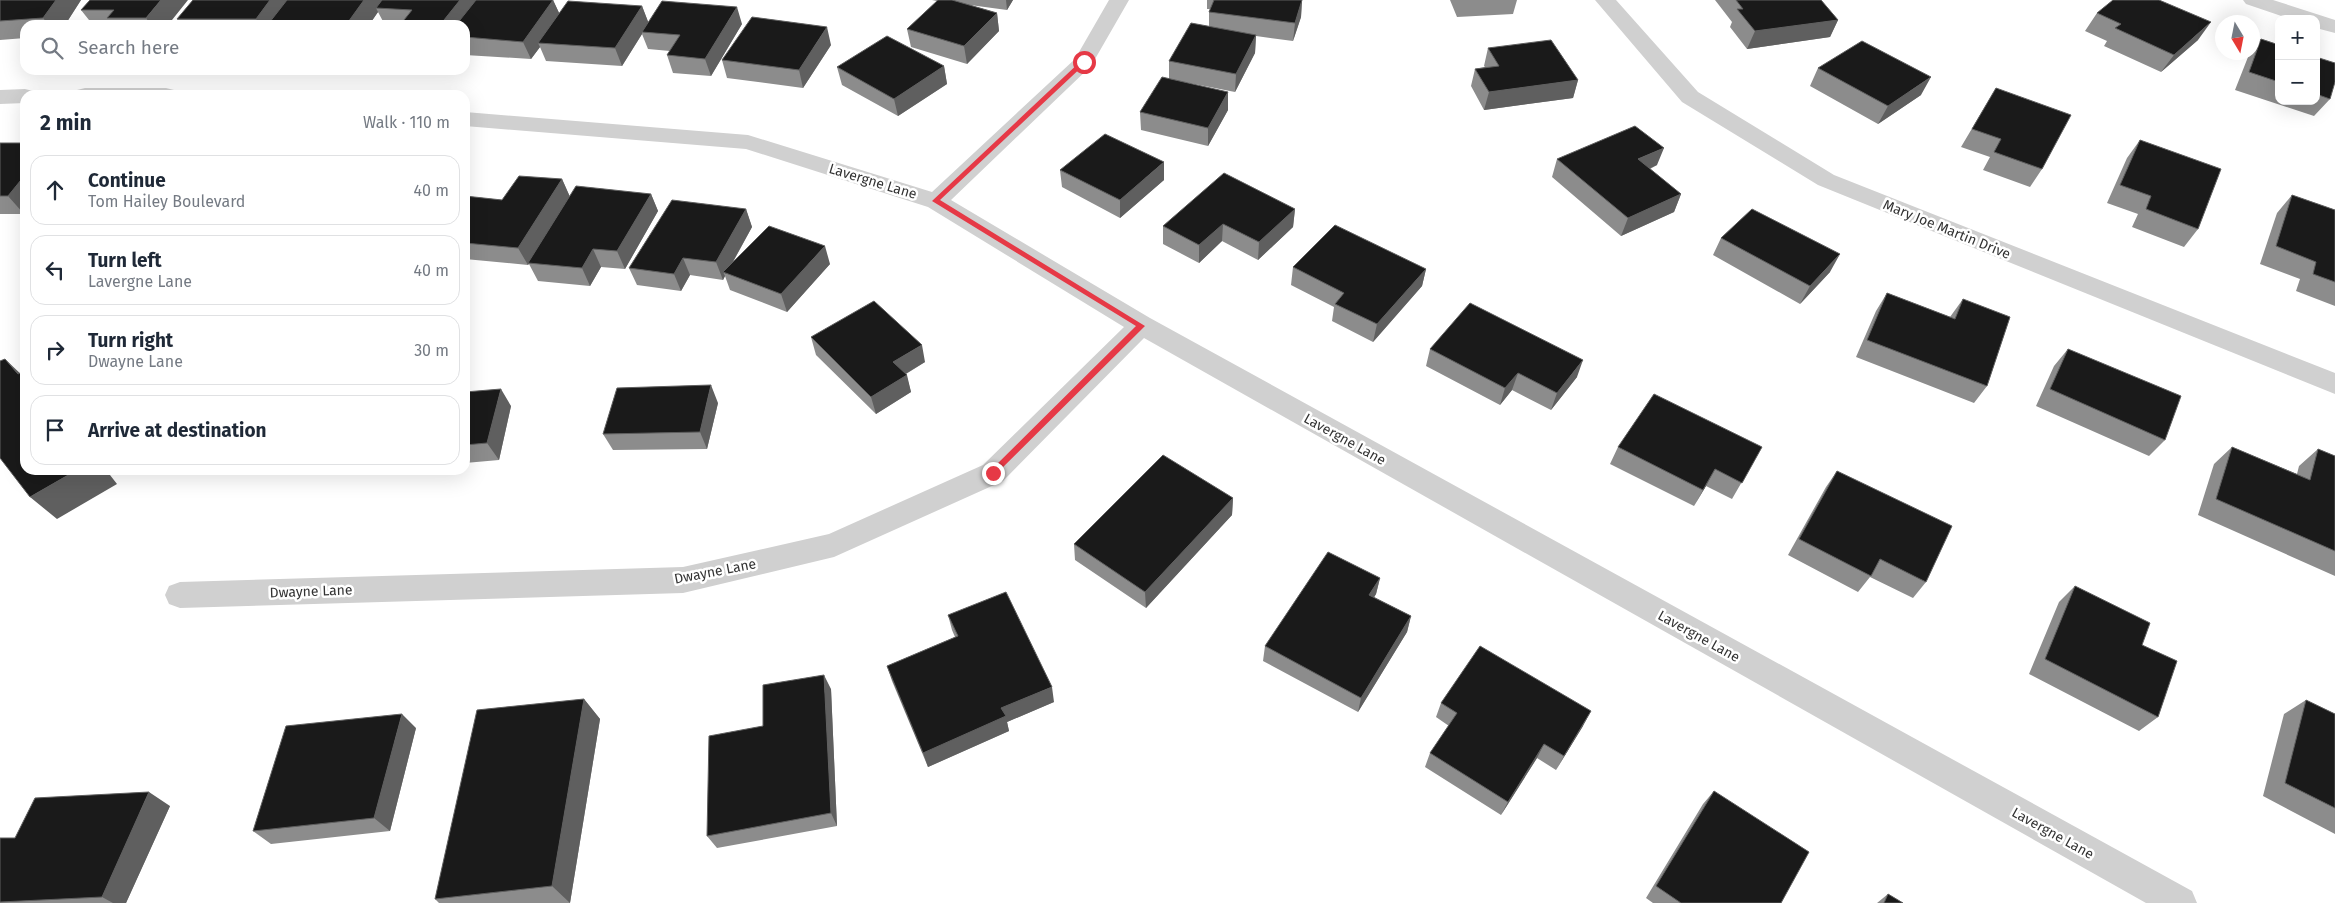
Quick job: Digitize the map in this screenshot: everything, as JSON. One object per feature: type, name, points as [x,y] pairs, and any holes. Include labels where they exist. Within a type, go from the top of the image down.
[{"type":"street","points":[[936,201],[1084,62],[1119,0]]},
{"type":"street","name":"Mary Joe Martin Drive","points":[[1605,0],[1690,97],[1826,180],[2335,384]]},
{"type":"street","points":[[2253,0],[2299,15]]},
{"type":"street","points":[[2320,21],[2335,27]]},
{"type":"street","points":[[0,97],[20,96]]},
{"type":"street","name":"Lavergne Lane","points":[[470,119],[748,142],[936,201],[1141,326],[2180,903]]},
{"type":"street","name":"Dwayne Lane","points":[[180,595],[683,580],[834,544],[993,473],[1141,326]]},
{"type":"building","points":[[0,0],[56,0],[43,18],[0,21]]},
{"type":"building","points":[[90,0],[161,0],[146,18],[107,18],[114,10],[81,10]]},
{"type":"building","points":[[193,0],[270,0],[256,19],[177,19]]},
{"type":"building","points":[[287,0],[364,0],[350,20],[271,20]]},
{"type":"building","points":[[382,0],[460,0],[444,20],[404,20],[412,10],[376,8]]},
{"type":"building","points":[[476,0],[553,0],[523,42],[470,37],[470,20],[460,20]]},
{"type":"building","points":[[938,0],[952,0],[997,13],[964,46],[907,29]]},
{"type":"building","points":[[1214,0],[1302,0],[1295,23],[1209,12]]},
{"type":"building","points":[[1736,0],[1821,0],[1838,20],[1755,31],[1737,9],[1743,9]]},
{"type":"building","points":[[2113,0],[2159,0],[2211,22],[2174,55],[2115,28],[2121,24],[2097,13]]},
{"type":"building","points":[[568,1],[642,6],[615,48],[538,43]]},
{"type":"building","points":[[662,1],[737,7],[705,59],[667,55],[680,35],[642,32]]},
{"type":"building","points":[[752,17],[827,27],[799,70],[722,60]]},
{"type":"building","points":[[1191,23],[1256,35],[1236,74],[1169,61]]},
{"type":"building","points":[[887,36],[944,66],[894,99],[837,67]]},
{"type":"building","points":[[2261,39],[2275,44],[2275,81],[2249,72],[2253,60],[2260,60]]},
{"type":"building","points":[[1551,40],[1578,80],[1489,92],[1475,69],[1499,66],[1488,48]]},
{"type":"building","points":[[1862,41],[1931,77],[1888,106],[1818,68]]},
{"type":"building","points":[[2320,58],[2335,63],[2335,82],[2330,99],[2320,95]]},
{"type":"building","points":[[1162,77],[1228,92],[1208,128],[1140,112]]},
{"type":"building","points":[[1996,88],[2071,115],[2042,169],[1994,152],[2001,139],[1972,129]]},
{"type":"building","points":[[1635,126],[1664,148],[1638,159],[1681,194],[1628,218],[1557,159]]},
{"type":"building","points":[[1105,134],[1164,162],[1120,200],[1060,170]]},
{"type":"building","points":[[2140,140],[2221,169],[2198,229],[2146,209],[2151,196],[2120,185]]},
{"type":"building","points":[[0,143],[20,143],[20,181],[8,196],[0,196]]},
{"type":"building","points":[[1224,173],[1295,209],[1259,242],[1223,224],[1199,245],[1163,226]]},
{"type":"building","points":[[519,176],[562,179],[518,248],[470,243],[470,197],[502,200]]},
{"type":"building","points":[[576,186],[651,194],[617,251],[593,249],[582,268],[528,263]]},
{"type":"building","points":[[2292,195],[2335,210],[2335,282],[2313,274],[2316,262],[2276,246]]},
{"type":"building","points":[[672,200],[746,209],[716,262],[683,258],[674,274],[629,268]]},
{"type":"building","points":[[1752,209],[1840,254],[1810,286],[1721,238]]},
{"type":"building","points":[[1335,225],[1426,269],[1377,324],[1335,304],[1344,293],[1293,267]]},
{"type":"building","points":[[769,226],[825,246],[781,294],[723,272]]},
{"type":"building","points":[[1887,293],[1955,319],[1963,299],[2010,317],[1987,386],[1867,340]]},
{"type":"building","points":[[874,301],[922,345],[893,362],[907,375],[871,397],[811,337]]},
{"type":"building","points":[[1470,303],[1583,360],[1557,393],[1518,373],[1505,388],[1430,349]]},
{"type":"building","points":[[2068,349],[2181,396],[2165,440],[2050,389]]},
{"type":"building","points":[[5,359],[18,374],[20,373],[20,475],[68,475],[30,497],[0,458],[0,361]]},
{"type":"building","points":[[711,385],[700,432],[603,434],[617,388]]},
{"type":"building","points":[[501,389],[487,443],[470,445],[470,392]]},
{"type":"building","points":[[1654,394],[1762,447],[1742,483],[1715,469],[1703,490],[1618,447]]},
{"type":"building","points":[[2232,447],[2310,480],[2318,449],[2335,456],[2335,551],[2216,499]]},
{"type":"building","points":[[1163,455],[1233,498],[1145,592],[1074,544]]},
{"type":"building","points":[[1837,471],[1952,526],[1926,582],[1880,559],[1871,576],[1799,539]]},
{"type":"building","points":[[1328,552],[1380,578],[1369,595],[1411,616],[1361,698],[1265,646]]},
{"type":"building","points":[[2075,586],[2150,623],[2142,645],[2177,661],[2158,717],[2045,659]]},
{"type":"building","points":[[1006,592],[1052,687],[1001,708],[1006,716],[923,753],[887,666],[958,636],[948,615]]},
{"type":"building","points":[[1480,646],[1591,711],[1564,756],[1544,744],[1508,802],[1430,753],[1457,713],[1441,703]]},
{"type":"building","points":[[824,675],[831,813],[707,836],[709,736],[763,726],[763,685]]},
{"type":"building","points":[[584,699],[552,886],[435,899],[477,710]]},
{"type":"building","points":[[2306,700],[2335,714],[2335,808],[2285,783]]},
{"type":"building","points":[[402,714],[374,818],[253,831],[286,726]]},
{"type":"building","points":[[1714,791],[1809,852],[1781,903],[1681,903],[1656,886]]},
{"type":"building","points":[[149,792],[102,897],[0,902],[0,838],[15,838],[35,798]]},
{"type":"building","points":[[1888,894],[1903,903],[1884,903]]},
{"type":"route","points":[[993,473],[1141,326],[936,201],[1084,62]]}]
